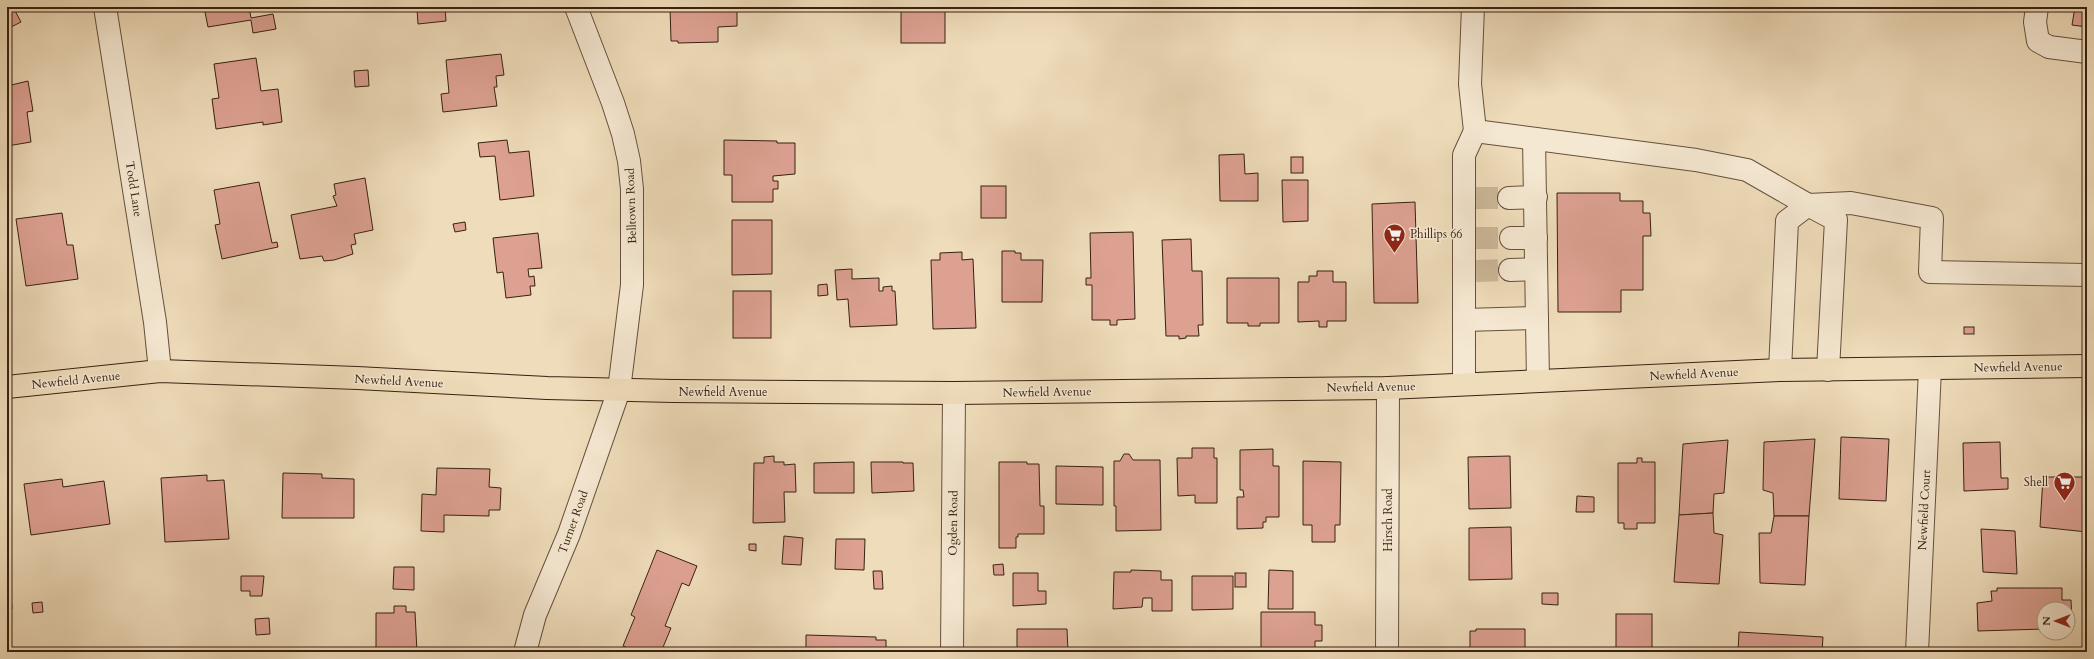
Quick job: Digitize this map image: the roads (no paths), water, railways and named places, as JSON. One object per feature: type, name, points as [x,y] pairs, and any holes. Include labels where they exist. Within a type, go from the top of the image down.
[{"type":"main road","name":"Newfield Avenue","points":[[7,387],[160,371],[618,390],[954,393],[1388,388],[1780,370],[2087,366]]},
{"type":"street","name":"Todd Lane","points":[[105,7],[155,322],[160,371]]},
{"type":"street","name":"Belltown Road","points":[[576,7],[613,103],[623,134],[629,162],[632,189],[632,285],[618,390]]},
{"type":"street","points":[[1464,384],[1464,320],[1470,271],[1471,238],[1470,198],[1464,155],[1475,131],[1470,84],[1473,7]]},
{"type":"street","points":[[2037,7],[2034,22],[2038,41],[2049,47],[2087,52]]},
{"type":"street","points":[[1475,131],[1696,160],[1747,170],[1836,220],[1828,370]]},
{"type":"street","points":[[1534,139],[1538,381]]},
{"type":"street","points":[[1509,198],[1536,197]]},
{"type":"street","points":[[1780,370],[1787,221],[1808,205],[1851,203],[1932,218],[1930,272],[2087,275]]},
{"type":"street","points":[[1511,238],[1536,238]]},
{"type":"street","points":[[1510,270],[1536,269]]},
{"type":"street","points":[[1464,320],[1537,318]]},
{"type":"street","name":"Newfield Court","points":[[1917,652],[1930,368]]},
{"type":"street","name":"Hirsch Road","points":[[1388,388],[1388,652]]},
{"type":"street","name":"Turner Road","points":[[524,652],[535,615],[569,534],[618,390]]},
{"type":"street","name":"Ogden Road","points":[[952,652],[954,393]]},
{"type":"tunnel","points":[[1476,198],[1509,198]]},
{"type":"tunnel","points":[[1476,238],[1511,238]]},
{"type":"tunnel","points":[[1476,271],[1510,270]]},
{"type":"place","name":"Phillips 66","points":[[1395,254]]},
{"type":"place","name":"Shell","points":[[2064,502]]}]
